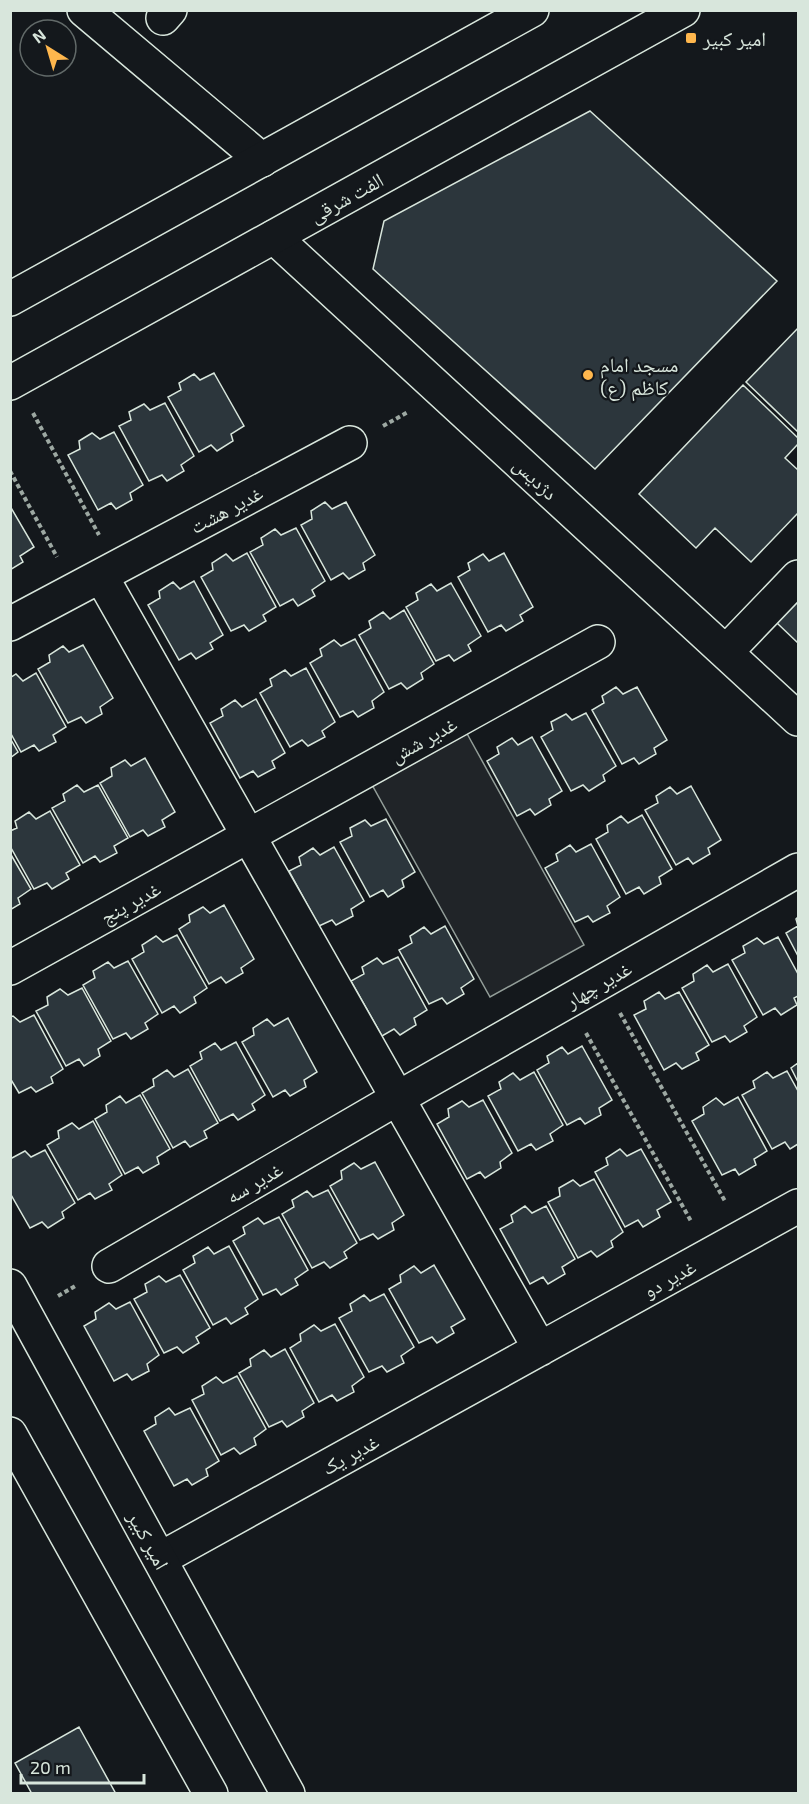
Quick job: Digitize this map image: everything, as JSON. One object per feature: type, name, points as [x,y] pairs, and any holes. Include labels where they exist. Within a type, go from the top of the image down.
[{"type":"street","points":[[84,10],[262,160]]},
{"type":"street","points":[[10,299],[532,10]]},
{"type":"street","name":"الفت شرقی","points":[[13,382],[683,10]]},
{"type":"street","name":"دژدیس","points":[[274,237],[798,719]]},
{"type":"street","name":"غدیر هشت","points":[[10,624],[350,443]]},
{"type":"street","points":[[726,652],[798,577]]},
{"type":"street","points":[[97,578],[249,836],[540,1349]]},
{"type":"street","name":"غدیر شش","points":[[249,836],[598,642]]},
{"type":"street","name":"غدیر پنج","points":[[10,968],[249,836]]},
{"type":"street","name":"غدیر چهار","points":[[398,1098],[798,870]]},
{"type":"street","name":"غدیر سه","points":[[109,1266],[398,1098]]},
{"type":"street","name":"غدیر دو","points":[[540,1349],[798,1206]]},
{"type":"street","name":"امیر کبیر","points":[[18,1300],[288,1794]]},
{"type":"street","name":"غدیر یک","points":[[160,1559],[540,1349]]},
{"type":"street","points":[[10,1434],[211,1794]]},
{"type":"path","points":[[13,382],[97,578]]},
{"type":"path","points":[[350,443],[444,393]]},
{"type":"path","points":[[10,471],[97,578]]},
{"type":"path","points":[[603,981],[744,1237]]},
{"type":"path","points":[[568,1001],[710,1255]]},
{"type":"path","points":[[18,1300],[109,1266]]},
{"type":"shaded area","points":[[465,730],[584,945],[490,997],[371,783]]},
{"type":"building","name":"مسجد امام کاظم (ع)","points":[[590,111],[777,281],[595,469],[373,269],[384,221]]},
{"type":"building","points":[[798,328],[798,432],[746,382]]},
{"type":"building","points":[[214,373],[244,426],[231,434],[233,441],[217,451],[211,445],[199,452],[168,397],[181,390],[179,383],[194,374],[200,380]]},
{"type":"building","points":[[743,385],[798,438],[798,444],[785,458],[798,470],[798,513],[751,562],[715,528],[696,548],[639,494]]},
{"type":"building","points":[[165,403],[194,456],[181,465],[184,471],[167,481],[162,475],[149,481],[119,426],[131,420],[129,412],[144,404],[150,410]]},
{"type":"building","points":[[114,432],[143,485],[130,493],[132,500],[116,509],[111,503],[98,510],[68,455],[80,449],[79,441],[92,433],[100,439]]},
{"type":"building","points":[[325,502],[332,509],[346,502],[375,555],[363,563],[365,570],[349,579],[343,573],[331,580],[301,525],[312,519],[311,511]]},
{"type":"building","points":[[10,506],[34,547],[20,556],[23,562],[10,570]]},
{"type":"building","points":[[296,528],[325,581],[312,590],[315,596],[298,606],[293,599],[280,606],[250,552],[263,545],[261,538],[275,529],[281,535]]},
{"type":"building","points":[[247,553],[276,607],[263,615],[266,621],[249,631],[244,625],[231,631],[201,577],[213,570],[212,563],[226,554],[233,561]]},
{"type":"building","points":[[504,553],[533,607],[520,615],[523,621],[506,631],[501,625],[488,632],[458,577],[470,570],[468,563],[483,554],[489,561]]},
{"type":"building","points":[[194,581],[223,635],[210,643],[213,649],[196,659],[191,653],[179,660],[148,605],[160,598],[159,591],[173,582],[180,589]]},
{"type":"building","points":[[451,583],[481,636],[468,645],[471,651],[454,661],[449,655],[436,661],[406,607],[418,600],[416,593],[431,584],[437,591]]},
{"type":"building","points":[[798,600],[798,643],[777,623]]},
{"type":"building","points":[[404,610],[434,664],[421,673],[423,679],[407,689],[401,683],[389,689],[359,635],[371,628],[369,621],[383,612],[390,619]]},
{"type":"building","points":[[355,639],[384,692],[372,701],[374,708],[358,717],[353,711],[340,717],[310,663],[322,656],[320,649],[334,640],[341,646]]},
{"type":"building","points":[[83,645],[113,698],[100,707],[102,714],[86,723],[81,717],[68,723],[38,669],[50,662],[49,655],[63,646],[69,652]]},
{"type":"building","points":[[306,668],[335,722],[322,731],[325,737],[308,746],[302,740],[290,747],[260,693],[272,686],[270,679],[285,670],[291,676]]},
{"type":"building","points":[[36,673],[66,727],[53,735],[56,742],[39,751],[34,745],[21,752],[10,732],[10,678],[16,674],[23,681]]},
{"type":"building","points":[[616,687],[623,694],[637,687],[667,740],[654,748],[656,754],[639,764],[634,758],[622,764],[592,710],[604,703],[602,696]]},
{"type":"building","points":[[256,699],[285,753],[272,761],[275,768],[258,777],[253,771],[240,778],[210,723],[223,716],[221,709],[235,700],[242,707]]},
{"type":"building","points":[[586,713],[616,766],[603,775],[605,781],[589,791],[583,785],[571,791],[541,737],[553,730],[551,722],[566,714],[572,720]]},
{"type":"building","points":[[532,737],[562,791],[549,799],[551,805],[535,815],[530,809],[517,816],[487,761],[499,754],[497,747],[512,738],[518,745]]},
{"type":"building","points":[[10,738],[18,752],[10,758]]},
{"type":"building","points":[[145,758],[175,812],[162,820],[165,827],[148,836],[143,830],[130,837],[100,783],[112,776],[111,768],[125,760],[131,766]]},
{"type":"building","points":[[77,785],[84,792],[98,785],[128,838],[114,846],[117,853],[100,862],[95,856],[83,863],[52,808],[65,801],[63,794]]},
{"type":"building","points":[[691,786],[721,840],[708,848],[710,854],[693,864],[688,858],[676,865],[645,810],[658,803],[656,796],[670,787],[677,794]]},
{"type":"building","points":[[50,811],[80,865],[66,873],[69,879],[52,889],[47,883],[34,889],[10,846],[10,831],[17,828],[15,821],[29,812],[36,819]]},
{"type":"building","points":[[642,815],[672,869],[659,877],[661,884],[644,894],[639,887],[626,894],[596,839],[608,832],[607,825],[621,816],[628,823]]},
{"type":"building","points":[[386,819],[415,872],[402,880],[404,887],[388,897],[383,890],[370,897],[340,842],[352,836],[350,828],[365,820],[371,826]]},
{"type":"building","points":[[591,844],[620,897],[607,906],[610,913],[593,922],[588,916],[575,922],[545,868],[558,861],[556,854],[570,845],[576,852]]},
{"type":"building","points":[[334,847],[364,901],[351,909],[353,916],[336,925],[332,920],[319,926],[289,871],[301,865],[299,857],[313,848],[320,855]]},
{"type":"building","points":[[10,853],[31,889],[18,898],[20,904],[10,910]]},
{"type":"building","points":[[224,905],[254,959],[241,968],[243,973],[226,983],[221,977],[209,984],[179,929],[190,922],[189,915],[203,907],[210,913]]},
{"type":"building","points":[[445,926],[474,979],[461,988],[464,994],[447,1004],[442,998],[429,1004],[399,950],[412,943],[410,936],[424,927],[431,934]]},
{"type":"building","points":[[798,926],[798,956],[786,933]]},
{"type":"building","points":[[177,935],[207,988],[194,997],[196,1003],[180,1013],[174,1006],[162,1013],[132,959],[144,952],[142,945],[156,936],[163,942]]},
{"type":"building","points":[[778,937],[798,974],[798,996],[794,998],[797,1005],[781,1015],[775,1008],[763,1015],[732,960],[745,953],[743,946],[757,938],[764,944]]},
{"type":"building","points":[[398,957],[427,1010],[414,1018],[416,1025],[400,1035],[394,1029],[382,1036],[351,981],[364,974],[362,967],[377,958],[383,964]]},
{"type":"building","points":[[128,961],[158,1014],[145,1023],[148,1029],[131,1039],[126,1033],[113,1039],[83,985],[95,978],[93,971],[108,962],[114,968]]},
{"type":"building","points":[[728,964],[757,1017],[744,1026],[747,1032],[730,1042],[725,1036],[712,1042],[682,988],[694,981],[693,974],[707,965],[713,972]]},
{"type":"building","points":[[82,988],[111,1041],[98,1049],[100,1056],[84,1066],[79,1059],[66,1066],[36,1011],[48,1005],[47,997],[60,989],[68,995]]},
{"type":"building","points":[[659,992],[665,999],[679,992],[709,1045],[696,1053],[699,1060],[682,1069],[676,1063],[664,1070],[634,1015],[646,1009],[644,1001]]},
{"type":"building","points":[[34,1015],[63,1069],[51,1077],[53,1083],[36,1092],[31,1087],[19,1093],[10,1078],[10,1017],[13,1016],[20,1022]]},
{"type":"building","points":[[288,1018],[317,1072],[304,1080],[306,1087],[290,1096],[285,1090],[273,1097],[242,1042],[254,1035],[253,1028],[267,1019],[274,1026]]},
{"type":"building","points":[[236,1042],[265,1095],[252,1104],[255,1110],[238,1120],[233,1114],[220,1121],[190,1066],[202,1059],[200,1052],[215,1043],[221,1050]]},
{"type":"building","points":[[582,1046],[612,1100],[599,1108],[601,1115],[585,1124],[580,1118],[567,1125],[537,1070],[549,1063],[547,1056],[562,1047],[568,1054]]},
{"type":"building","points":[[798,1063],[798,1082],[791,1068]]},
{"type":"building","points":[[188,1069],[218,1123],[204,1131],[207,1138],[190,1147],[185,1141],[173,1148],[142,1093],[154,1086],[153,1079],[167,1070],[174,1077]]},
{"type":"building","points":[[787,1071],[798,1091],[798,1144],[790,1149],[785,1142],[772,1149],[742,1095],[755,1088],[753,1081],[767,1072],[773,1078]]},
{"type":"building","points":[[534,1072],[563,1125],[550,1134],[553,1141],[536,1150],[531,1144],[518,1151],[488,1096],[501,1089],[499,1082],[513,1073],[520,1080]]},
{"type":"building","points":[[140,1095],[170,1149],[157,1157],[159,1164],[143,1173],[138,1167],[125,1174],[95,1119],[107,1112],[106,1105],[120,1096],[126,1103]]},
{"type":"building","points":[[738,1097],[767,1151],[754,1159],[756,1165],[739,1175],[735,1169],[722,1175],[692,1121],[704,1114],[703,1107],[716,1098],[724,1105]]},
{"type":"building","points":[[483,1100],[512,1153],[500,1162],[501,1168],[485,1178],[480,1172],[467,1179],[437,1124],[449,1117],[448,1109],[462,1101],[469,1107]]},
{"type":"building","points":[[93,1121],[122,1175],[109,1184],[112,1190],[95,1199],[90,1193],[78,1200],[47,1145],[59,1138],[58,1131],[72,1123],[79,1129]]},
{"type":"building","points":[[620,1149],[627,1156],[641,1149],[671,1202],[657,1210],[660,1217],[643,1227],[638,1220],[625,1227],[595,1172],[608,1165],[606,1158]]},
{"type":"building","points":[[45,1150],[75,1203],[62,1212],[64,1218],[48,1228],[42,1222],[30,1228],[10,1193],[10,1159],[25,1151],[31,1157]]},
{"type":"building","points":[[375,1162],[404,1215],[392,1223],[394,1230],[378,1239],[373,1234],[360,1240],[330,1186],[342,1179],[341,1171],[354,1163],[361,1169]]},
{"type":"building","points":[[594,1179],[623,1232],[611,1241],[613,1247],[597,1257],[591,1251],[578,1258],[548,1202],[560,1196],[559,1188],[573,1180],[580,1186]]},
{"type":"building","points":[[328,1190],[357,1243],[344,1252],[347,1258],[330,1268],[324,1262],[312,1268],[282,1214],[294,1207],[292,1200],[307,1191],[313,1197]]},
{"type":"building","points":[[525,1206],[532,1213],[546,1206],[575,1259],[562,1267],[565,1274],[548,1284],[543,1277],[530,1284],[500,1229],[513,1222],[511,1215]]},
{"type":"building","points":[[279,1217],[308,1270],[295,1279],[298,1285],[281,1295],[276,1289],[263,1295],[233,1241],[245,1234],[243,1227],[258,1218],[264,1224]]},
{"type":"building","points":[[229,1246],[258,1299],[245,1308],[248,1314],[231,1324],[226,1318],[213,1325],[183,1270],[195,1263],[193,1256],[208,1247],[214,1254]]},
{"type":"building","points":[[434,1265],[465,1319],[451,1327],[454,1333],[437,1343],[432,1337],[419,1343],[389,1289],[401,1282],[400,1275],[414,1266],[421,1273]]},
{"type":"building","points":[[180,1275],[210,1328],[196,1337],[199,1343],[183,1353],[177,1347],[164,1353],[134,1299],[147,1292],[145,1284],[159,1276],[166,1282]]},
{"type":"building","points":[[384,1294],[414,1347],[401,1356],[404,1363],[387,1372],[382,1366],[369,1372],[339,1318],[352,1311],[350,1304],[364,1295],[370,1301]]},
{"type":"building","points":[[130,1302],[159,1355],[147,1364],[149,1371],[132,1380],[127,1374],[114,1381],[84,1326],[96,1319],[95,1312],[109,1303],[116,1309]]},
{"type":"building","points":[[335,1324],[364,1377],[352,1386],[354,1392],[337,1401],[332,1395],[319,1402],[290,1348],[301,1341],[300,1334],[314,1325],[321,1331]]},
{"type":"building","points":[[285,1349],[314,1403],[302,1411],[304,1417],[287,1427],[282,1421],[269,1427],[239,1373],[251,1366],[250,1359],[264,1350],[271,1357]]},
{"type":"building","points":[[237,1376],[266,1429],[254,1438],[256,1445],[240,1454],[234,1448],[221,1455],[192,1400],[204,1394],[202,1386],[216,1377],[223,1383]]},
{"type":"building","points":[[169,1408],[175,1415],[190,1408],[219,1461],[206,1469],[208,1476],[192,1485],[187,1479],[174,1486],[144,1431],[156,1424],[155,1417]]},
{"type":"building","points":[[79,1727],[116,1794],[32,1794],[15,1763]]},
{"type":"place","name":"امیر کبیر","points":[[691,38]]},
{"type":"place","name":"مسجد امام کاظم (ع)","points":[[588,375]]}]
